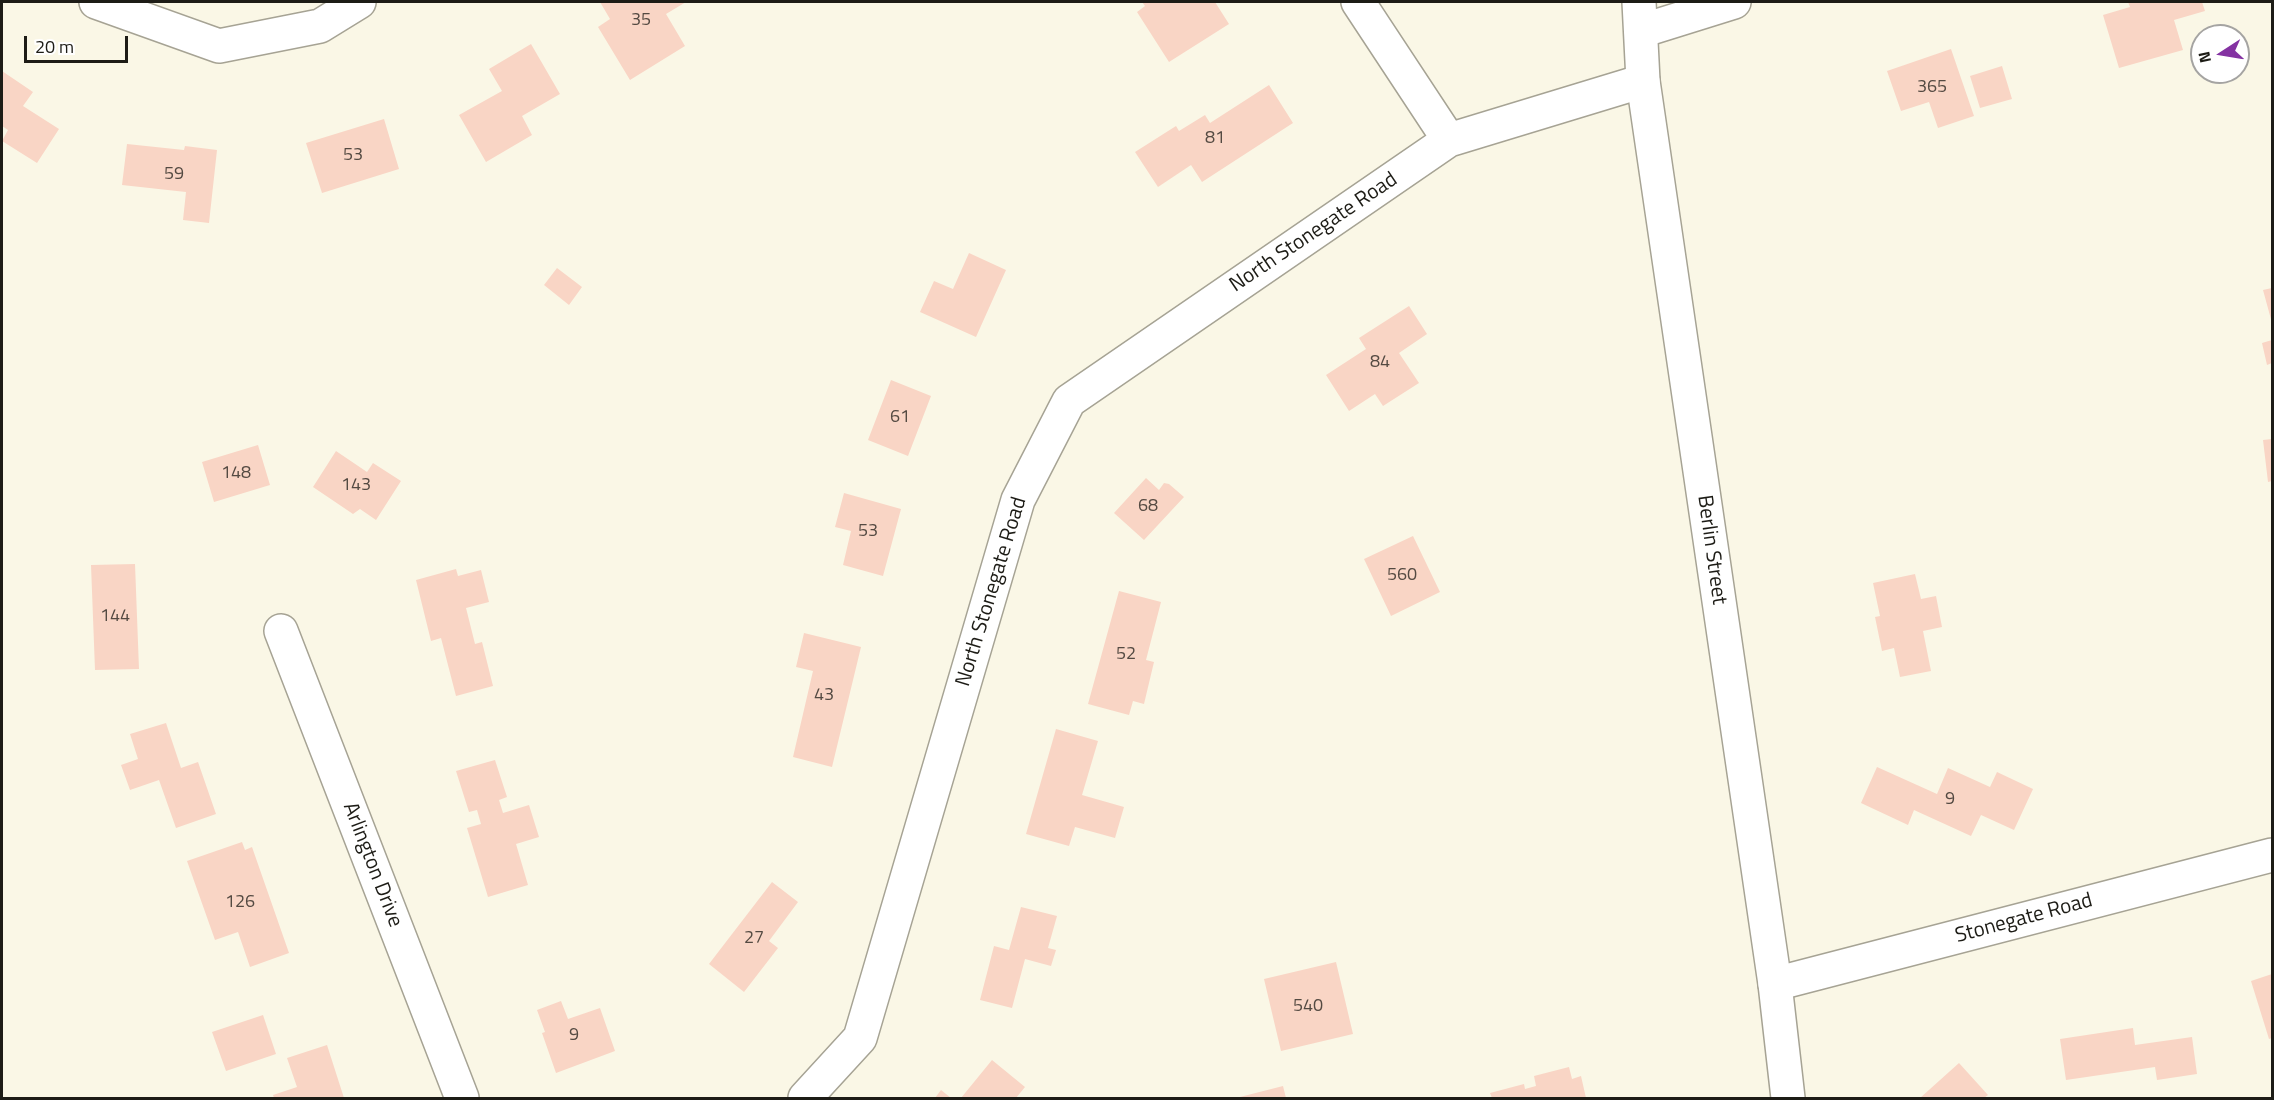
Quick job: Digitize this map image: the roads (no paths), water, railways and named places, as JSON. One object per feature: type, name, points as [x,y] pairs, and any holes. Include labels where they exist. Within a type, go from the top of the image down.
[{"type":"street","points":[[96,2],[219,46],[320,26],[359,2]]},
{"type":"street","points":[[1358,2],[1449,140]]},
{"type":"street","points":[[1640,16],[1734,2]]},
{"type":"street","name":"Berlin Street","points":[[1640,16],[1643,81],[1775,984],[1788,1098]]},
{"type":"street","name":"North Stonegate Road","points":[[805,1098],[860,1038],[1018,501],[1069,401],[1449,140],[1643,81]]},
{"type":"street","name":"Arlington Drive","points":[[281,631],[462,1098]]},
{"type":"street","name":"Stonegate Road","points":[[1775,984],[2272,855]]}]
